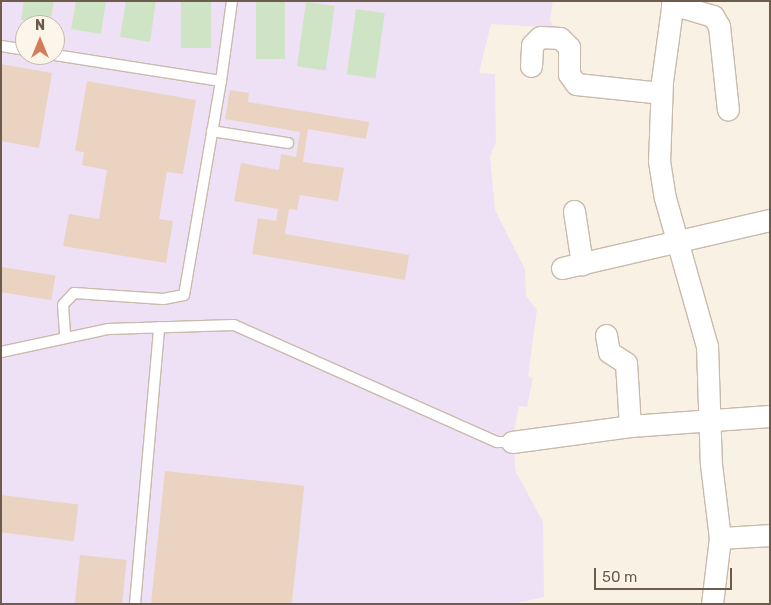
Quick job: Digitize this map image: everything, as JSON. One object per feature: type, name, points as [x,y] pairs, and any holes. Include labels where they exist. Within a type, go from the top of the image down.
[{"type":"street","points":[[704,604],[712,604],[720,538],[709,418],[707,346],[678,244],[659,161],[661,93],[672,3],[714,16],[719,26],[728,110]]},
{"type":"street","points":[[531,66],[532,45],[540,36],[560,38],[568,47],[569,74],[576,84],[661,93]]},
{"type":"street","points":[[574,211],[572,266],[678,244],[770,220]]},
{"type":"street","points":[[606,335],[609,352],[626,363],[630,426]]},
{"type":"street","points":[[512,442],[630,426],[709,418],[770,416]]},
{"type":"street","points":[[720,538],[770,535]]},
{"type":"lane","points":[[66,336],[63,305],[74,293],[163,299],[184,295],[221,81],[232,1]]},
{"type":"lane","points":[[1,46],[15,48]]},
{"type":"lane","points":[[65,57],[221,81]]},
{"type":"lane","points":[[212,131],[288,143]]},
{"type":"lane","points":[[1,352],[66,336],[108,329],[234,325],[497,442],[512,442]]},
{"type":"lane","points":[[135,604],[159,327]]},
{"type":"shaded area","points":[[1,1],[553,1],[550,20],[554,28],[491,24],[479,73],[495,74],[496,142],[490,156],[495,210],[525,269],[526,296],[537,310],[528,376],[533,378],[527,407],[519,406],[514,431],[515,470],[543,522],[544,597],[512,604],[1,604]]},
{"type":"green space","points":[[24,1],[54,1],[52,15],[22,15]]},
{"type":"green space","points":[[76,1],[106,1],[101,34],[71,29]]},
{"type":"green space","points":[[126,1],[156,1],[150,42],[120,37]]},
{"type":"green space","points":[[181,1],[211,1],[211,48],[181,48]]},
{"type":"green space","points":[[256,1],[285,1],[285,59],[256,59]]},
{"type":"green space","points":[[306,2],[335,6],[326,70],[297,66]]},
{"type":"green space","points":[[356,9],[385,13],[376,78],[347,74]]},
{"type":"building","points":[[1,64],[52,73],[39,148],[1,141]]},
{"type":"building","points":[[87,81],[196,100],[183,174],[167,172],[159,219],[173,221],[166,263],[63,246],[69,214],[99,219],[107,170],[82,165],[84,152],[75,151]]},
{"type":"building","points":[[230,90],[249,93],[248,102],[369,122],[366,139],[308,129],[303,162],[344,168],[338,201],[300,195],[297,210],[289,209],[285,234],[409,255],[405,280],[252,254],[258,218],[276,221],[278,209],[234,201],[241,163],[279,170],[281,154],[296,157],[300,132],[225,119]]},
{"type":"building","points":[[2,267],[55,275],[51,300],[1,292]]},
{"type":"building","points":[[165,471],[304,486],[292,604],[151,604]]},
{"type":"building","points":[[1,495],[78,505],[74,541],[1,532]]},
{"type":"building","points":[[80,555],[127,560],[122,604],[75,604]]}]
